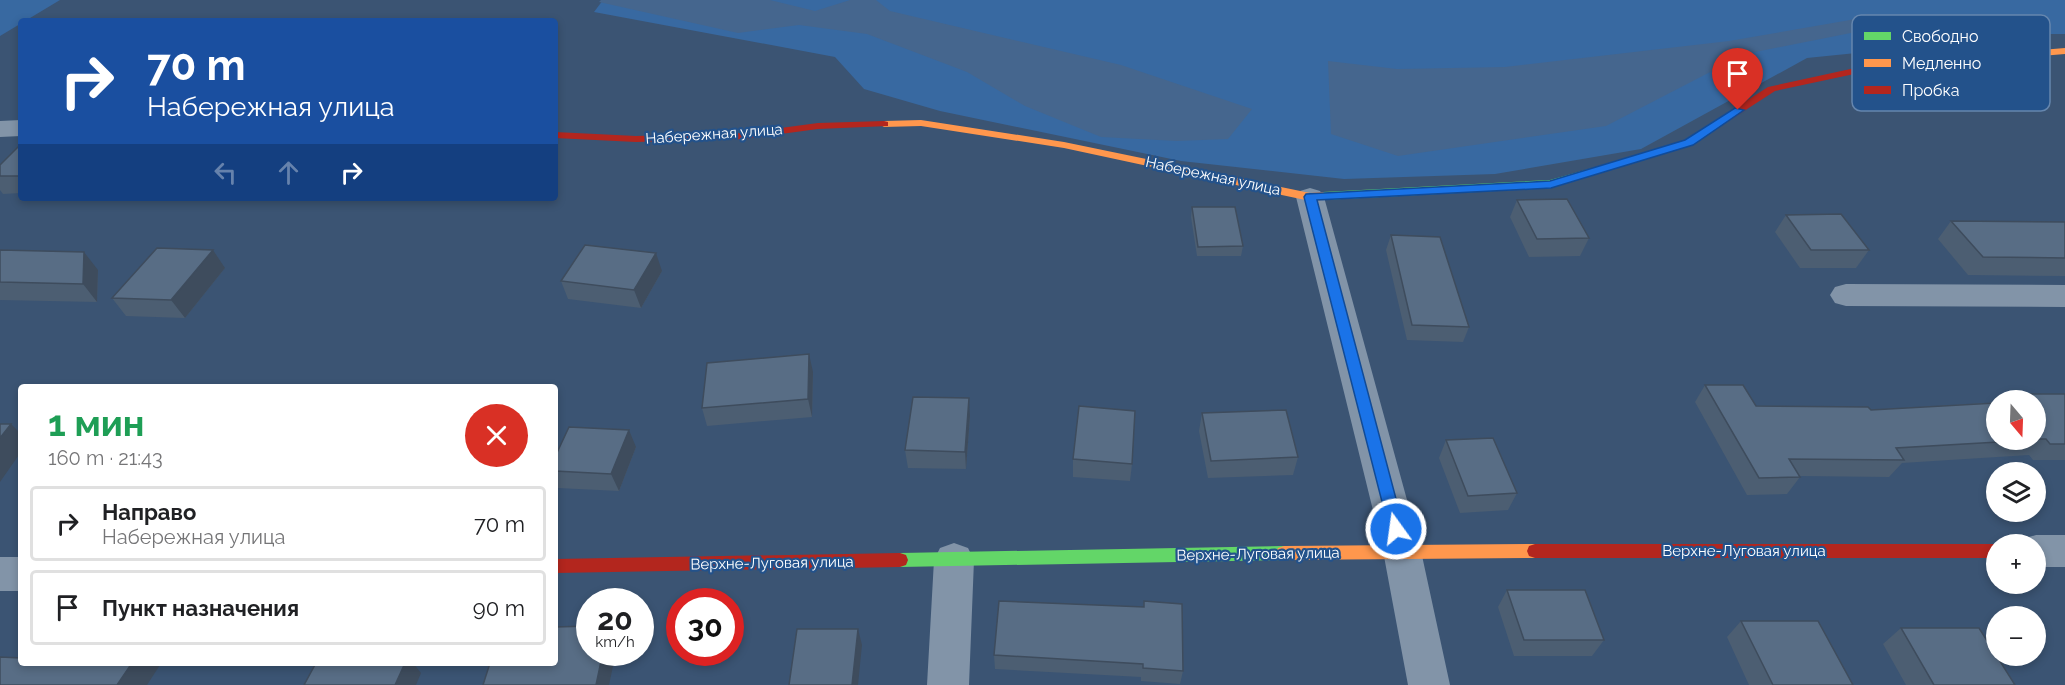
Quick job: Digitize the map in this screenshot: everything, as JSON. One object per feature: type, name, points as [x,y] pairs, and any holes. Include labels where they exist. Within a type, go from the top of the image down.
[{"type":"street","name":"Набережная улица","points":[[2050,52],[2065,51]]},
{"type":"street","name":"Набережная улица","points":[[558,135],[636,139],[742,136],[818,126],[921,123],[1064,145],[1310,197],[1551,184],[1689,142],[1772,89],[1852,72]]},
{"type":"street","points":[[0,129],[18,128]]},
{"type":"street","points":[[1310,197],[1402,551],[1429,685]]},
{"type":"street","points":[[1846,295],[2065,296]]},
{"type":"street","name":"Верхне-Луговая улица","points":[[558,566],[1402,551],[1986,551]]},
{"type":"street","points":[[2046,551],[2065,551]]},
{"type":"street","points":[[948,685],[954,560]]},
{"type":"street","points":[[0,574],[18,574]]},
{"type":"shaded area","points":[[0,0],[60,0],[30,18],[18,18],[18,25],[0,36]]},
{"type":"shaded area","points":[[601,0],[770,0],[815,11],[850,0],[876,0],[890,11],[1121,65],[1252,109],[1228,139],[1177,141],[1101,137],[1025,106],[967,72],[867,34],[799,25],[738,33],[599,2]]},
{"type":"shaded area","points":[[603,0],[2065,0],[2065,34],[2050,34],[2050,15],[1852,15],[1852,53],[1807,58],[1641,149],[1495,174],[1344,179],[1181,161],[940,111],[864,89],[835,57],[594,12]]},
{"type":"shaded area","points":[[1852,19],[1852,33],[1745,54],[1606,126],[1398,156],[1331,134],[1328,61],[1397,69],[1505,67],[1729,41]]},
{"type":"building","points":[[18,147],[18,176],[0,176],[0,165]]},
{"type":"building","points":[[1567,199],[1589,238],[1537,239],[1517,200]]},
{"type":"building","points":[[1192,207],[1235,207],[1243,246],[1198,247]]},
{"type":"building","points":[[1841,214],[1869,250],[1811,250],[1786,215]]},
{"type":"building","points":[[1951,221],[2065,222],[2065,258],[1983,257]]},
{"type":"building","points":[[1391,235],[1440,237],[1469,327],[1412,325]]},
{"type":"building","points":[[585,245],[656,253],[634,290],[561,281]]},
{"type":"building","points":[[157,248],[213,250],[171,300],[112,298]]},
{"type":"building","points":[[0,250],[84,252],[83,284],[0,282]]},
{"type":"building","points":[[809,354],[808,399],[702,408],[707,363]]},
{"type":"building","points":[[1705,385],[1743,385],[1756,406],[1868,407],[1871,410],[1986,404],[1986,443],[1896,448],[1904,460],[1789,459],[1800,477],[1759,478]]},
{"type":"building","points":[[2046,394],[2065,394],[2065,444],[2050,444],[2046,439]]},
{"type":"building","points":[[913,397],[969,398],[965,452],[905,450]]},
{"type":"building","points":[[1079,406],[1135,411],[1132,464],[1073,459]]},
{"type":"building","points":[[1286,410],[1298,457],[1211,461],[1202,413]]},
{"type":"building","points":[[0,424],[11,424],[0,438]]},
{"type":"building","points":[[569,427],[629,430],[611,474],[558,471],[558,451]]},
{"type":"building","points":[[1493,438],[1517,493],[1468,496],[1446,440]]},
{"type":"building","points":[[1507,590],[1585,590],[1604,640],[1524,640]]},
{"type":"building","points":[[999,601],[1144,607],[1144,601],[1182,604],[1183,671],[1143,668],[1143,664],[994,655]]},
{"type":"building","points":[[1741,621],[1818,621],[1853,685],[1773,685]]},
{"type":"building","points":[[576,626],[576,666],[600,666],[596,685],[483,685],[489,666],[558,666],[558,627]]},
{"type":"building","points":[[1901,628],[1979,628],[1986,639],[1986,666],[2003,666],[2015,685],[1934,685]]},
{"type":"building","points":[[797,629],[858,629],[852,685],[789,685]]},
{"type":"building","points":[[0,657],[18,658],[18,666],[130,666],[117,685],[0,685]]},
{"type":"building","points":[[314,666],[404,666],[395,685],[304,685]]},
{"type":"traffic: fast","points":[[1323,196],[1551,184],[1631,160]]},
{"type":"traffic: fast","points":[[900,560],[1284,553]]},
{"type":"traffic: slow","points":[[2050,52],[2065,51]]},
{"type":"traffic: slow","points":[[884,124],[921,123],[1064,145],[1310,197],[1323,196]]},
{"type":"traffic: slow","points":[[1284,553],[1535,551]]},
{"type":"traffic: jam","points":[[1631,160],[1689,142],[1772,89],[1852,72]]},
{"type":"traffic: jam","points":[[558,135],[636,139],[743,136],[818,126],[884,124]]},
{"type":"traffic: jam","points":[[1535,551],[1986,551]]},
{"type":"traffic: jam","points":[[558,566],[900,560]]},
{"type":"route","points":[[1396,529],[1310,197],[1551,184],[1689,142],[1738,110]]}]
